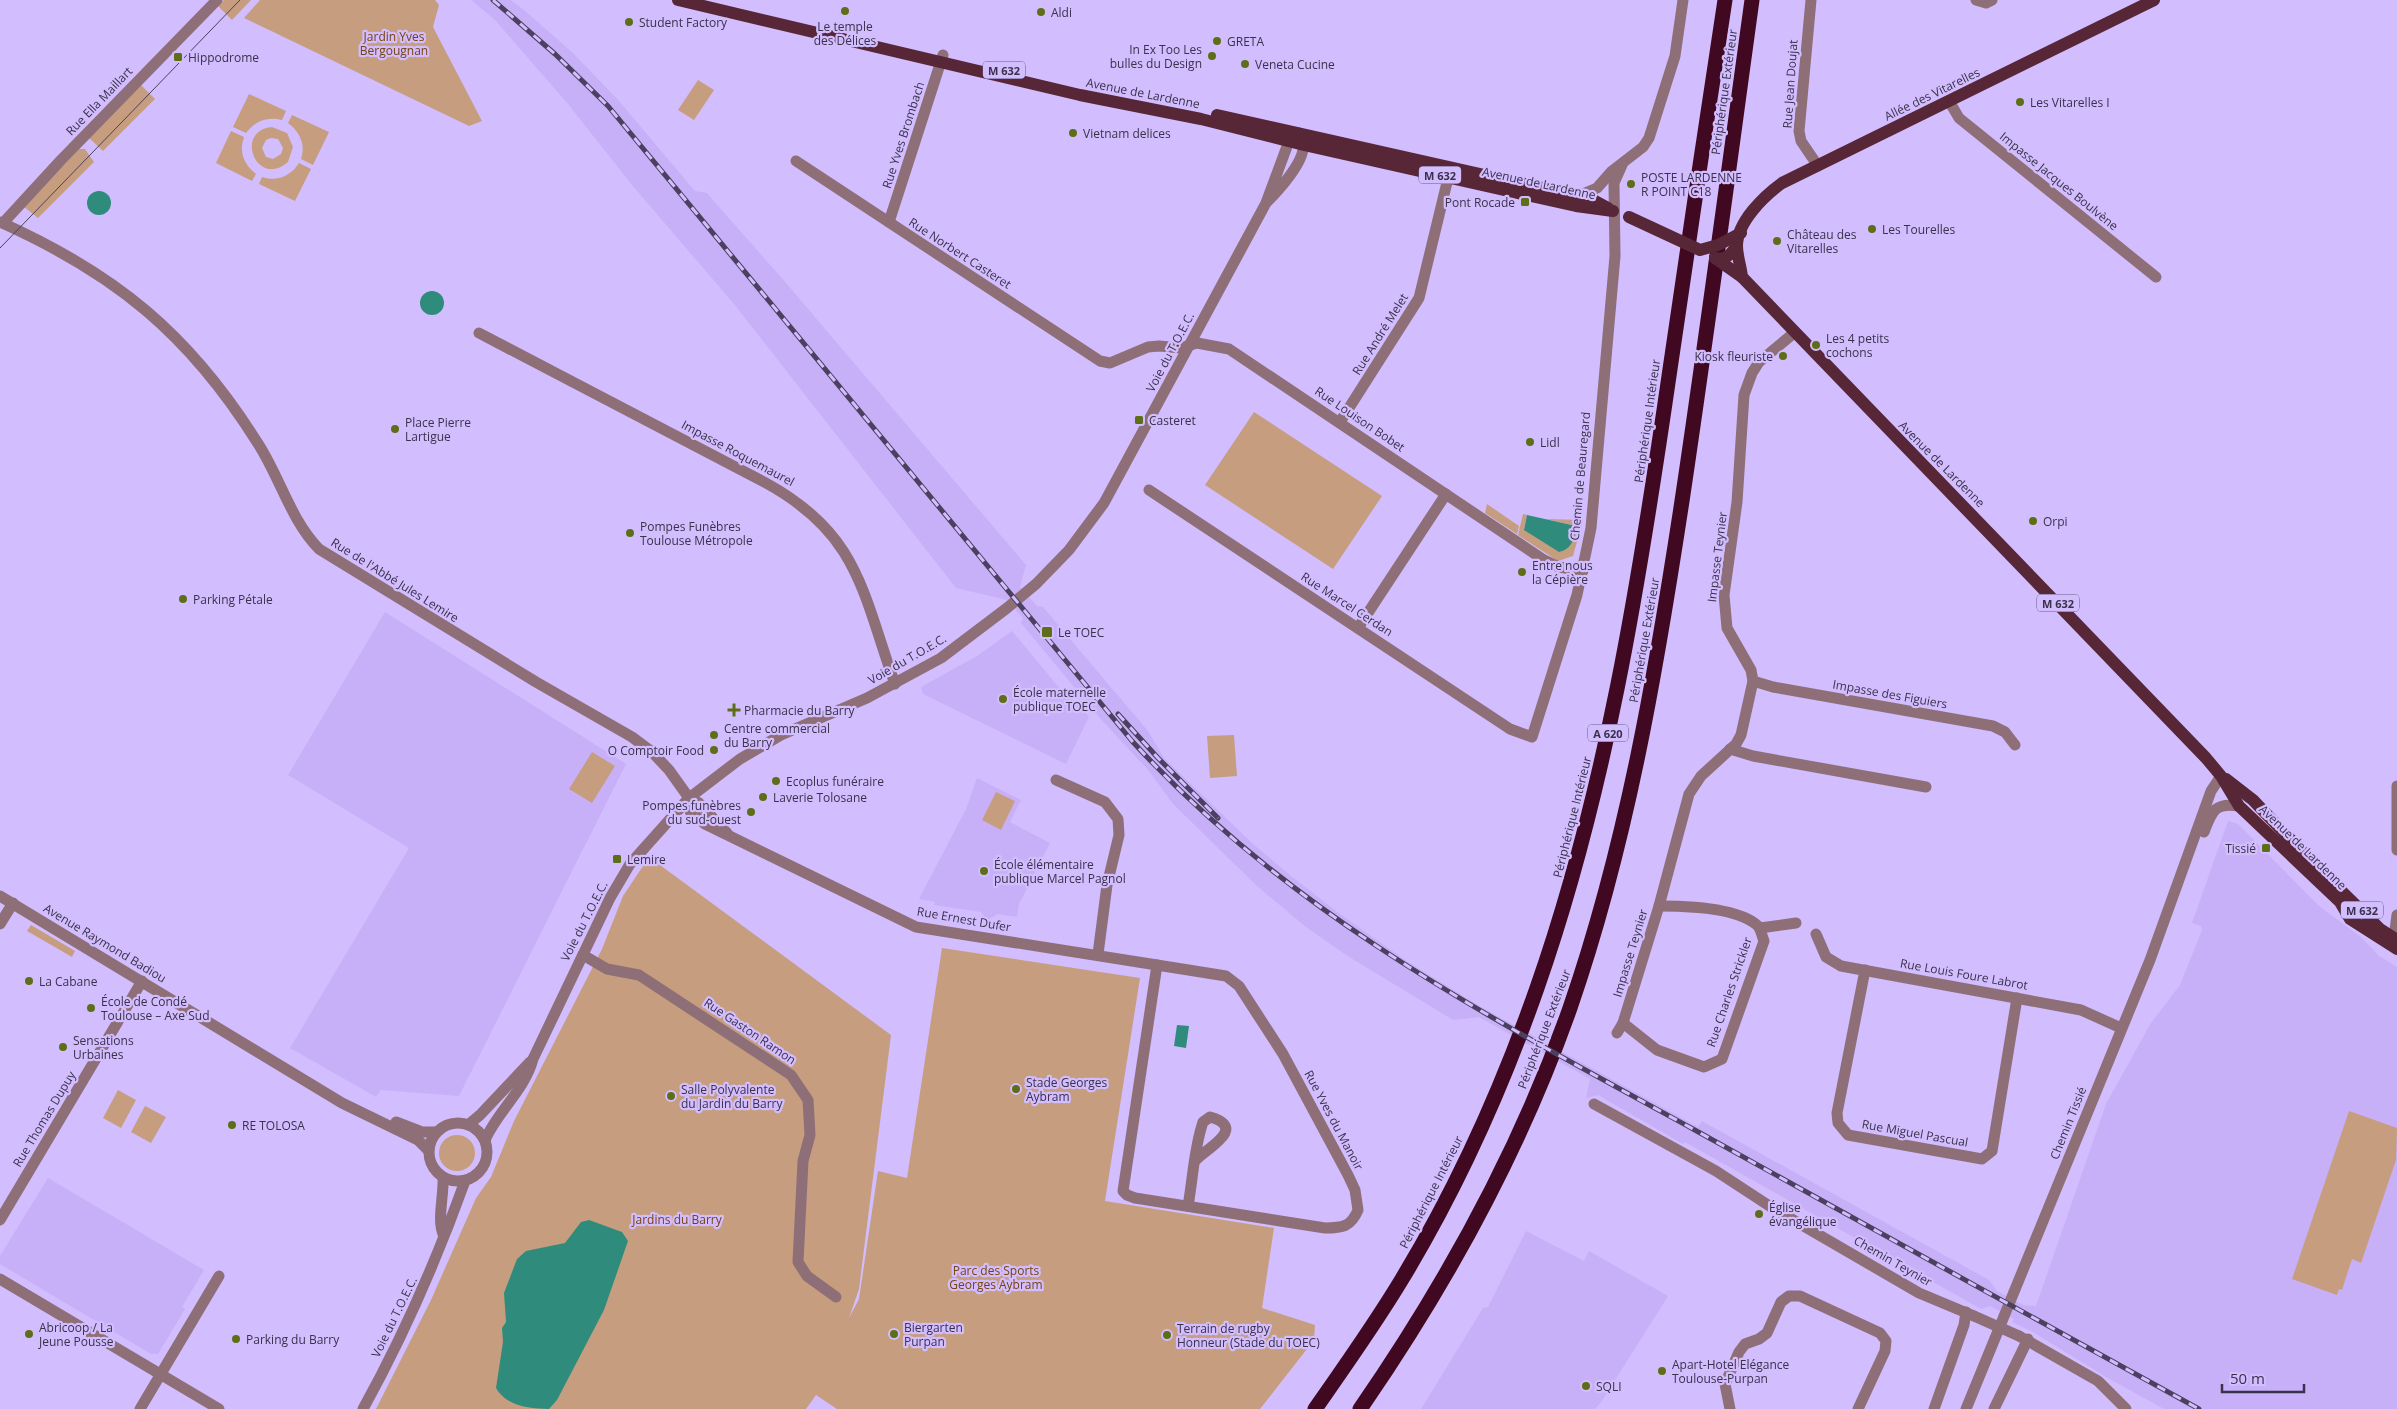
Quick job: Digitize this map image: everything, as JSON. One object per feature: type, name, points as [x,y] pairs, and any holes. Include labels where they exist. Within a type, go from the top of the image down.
[{"type":"highway","name":"Périphérique Intérieur","points":[[1315,1409],[1368,1333],[1404,1276],[1458,1176],[1514,1048],[1560,918],[1582,841],[1604,751],[1631,618],[1652,493],[1725,0]]},
{"type":"highway","name":"Périphérique Extérieur","points":[[1360,1409],[1409,1336],[1442,1280],[1507,1157],[1544,1074],[1568,1011],[1600,912],[1640,748],[1668,593],[1700,380],[1752,0]]},
{"type":"main road","name":"Avenue de Lardenne","points":[[678,0],[1297,140],[1577,201],[1629,217],[1715,258],[1742,277],[2012,555],[2221,776],[2253,800],[2393,942]]},
{"type":"main road","name":"Avenue de Lardenne","points":[[710,0],[942,59]]},
{"type":"main road","name":"Allée des Vitarelles","points":[[1700,250],[1739,238],[1757,205],[1782,183],[2154,0]]},
{"type":"main road","name":"Avenue de Lardenne","points":[[1577,201],[1595,201],[1609,211]]},
{"type":"main road","points":[[1715,258],[1721,260],[1728,257],[1739,238]]},
{"type":"main road","points":[[1739,238],[1742,277]]},
{"type":"main road","name":"Avenue de Lardenne","points":[[2221,776],[2239,806],[2327,888],[2340,902],[2350,919],[2393,942]]},
{"type":"street","name":"Rue Ella Maillart","points":[[2,222],[217,0]]},
{"type":"street","points":[[1577,201],[1597,188],[1612,171],[1644,147],[1649,138],[1675,56],[1683,0]]},
{"type":"street","name":"Rue Jean Doujat","points":[[1811,0],[1799,131],[1802,141],[1818,166]]},
{"type":"street","points":[[1976,0],[1986,3],[1992,0]]},
{"type":"street","name":"Rue Yves Brombach","points":[[889,222],[942,59]]},
{"type":"street","name":"Impasse Jacques Boulvène","points":[[1949,101],[1959,118],[2156,277]]},
{"type":"street","name":"Voie du T.O.E.C.","points":[[468,1125],[480,1116],[532,1059],[610,898],[630,864],[688,798],[740,758],[781,735],[895,684],[941,658],[1036,584],[1069,550],[1104,502],[1266,203],[1297,140]]},
{"type":"street","name":"Voie du T.O.E.C.","points":[[1266,203],[1283,185],[1298,162],[1297,140]]},
{"type":"street","name":"Rue Norbert Casteret","points":[[796,161],[1100,361],[1110,363]]},
{"type":"street","name":"Chemin de Beauregard","points":[[1532,737],[1583,571],[1591,528],[1616,256],[1616,228],[1609,211],[1614,182],[1622,165]]},
{"type":"street","name":"Rue André Melet","points":[[1340,422],[1419,298],[1450,173]]},
{"type":"street","name":"Avenue de Lardenne","points":[[1595,201],[1594,194],[1597,188]]},
{"type":"street","name":"Rue de l'Abbé Jules Lemire","points":[[2,222],[99,273],[167,328],[217,384],[246,424],[270,464],[302,529],[319,549],[536,682],[632,737],[652,752],[669,770],[688,798]]},
{"type":"street","name":"Impasse Teynier","points":[[1620,1028],[1659,906],[1689,794],[1700,776],[1730,749],[1741,736],[1753,681],[1751,670],[1726,628],[1724,594],[1741,464],[1744,395],[1752,373],[1759,362],[1794,332]]},
{"type":"street","name":"Impasse Roquemaurel","points":[[479,333],[772,486],[815,515],[843,548],[855,570],[867,599],[895,684]]},
{"type":"street","name":"Rue Louison Bobet","points":[[1110,363],[1148,347],[1181,348],[1197,343],[1229,349],[1544,560],[1559,567],[1583,571]]},
{"type":"street","name":"Rue Marcel Cerdan","points":[[1149,490],[1510,729],[1532,737]]},
{"type":"street","points":[[1358,628],[1446,494]]},
{"type":"street","name":"Impasse des Figuiers","points":[[1753,681],[1773,687],[1993,726],[2005,732],[2016,745]]},
{"type":"street","points":[[1730,749],[1753,756],[1926,787]]},
{"type":"street","name":"Chemin Tissié","points":[[1966,1409],[2150,960],[2211,791],[2221,776]]},
{"type":"street","points":[[1056,780],[1105,802],[1118,818],[1119,835],[1107,885],[1098,954]]},
{"type":"street","points":[[2397,786],[2397,850]]},
{"type":"street","name":"Rue Ernest Dufer","points":[[688,798],[690,811],[706,824],[916,926],[1157,964]]},
{"type":"street","name":"Chemin Tissié","points":[[2192,846],[2200,843],[2210,816],[2215,810],[2224,804],[2239,806]]},
{"type":"street","name":"Avenue Raymond Badiou","points":[[0,896],[342,1103],[418,1140],[428,1150]]},
{"type":"street","points":[[0,924],[13,904]]},
{"type":"street","name":"Rue Charles Strickler","points":[[1620,1028],[1657,1050],[1704,1067],[1722,1059],[1764,941],[1760,928],[1748,918],[1696,905],[1659,906]]},
{"type":"street","points":[[2393,942],[2397,915]]},
{"type":"street","points":[[1760,928],[1796,922]]},
{"type":"street","name":"Rue Louis Foure Labrot","points":[[1816,934],[1826,958],[1841,966],[2081,1010],[2121,1028]]},
{"type":"street","name":"Rue Gaston Ramon","points":[[583,955],[606,969],[639,975],[791,1075],[808,1100],[810,1135],[803,1161],[798,1262],[807,1276],[836,1297]]},
{"type":"street","name":"Rue Yves du Manoir","points":[[1157,964],[1226,976],[1239,986],[1260,1015],[1307,1095],[1355,1190],[1358,1210],[1353,1220],[1345,1227],[1332,1228],[1188,1206],[1135,1198],[1123,1191],[1157,964]]},
{"type":"street","name":"Rue Miguel Pascual","points":[[1865,970],[1837,1113],[1838,1123],[1848,1135],[1982,1158],[1992,1151],[2017,998]]},
{"type":"street","name":"Rue Thomas Dupuy","points":[[0,1220],[142,981]]},
{"type":"street","name":"Avenue Raymond Badiou","points":[[272,1059],[293,1067],[380,1116],[422,1132],[436,1132]]},
{"type":"street","name":"Voie du T.O.E.C.","points":[[485,1140],[491,1125],[530,1071],[532,1059]]},
{"type":"street","name":"Chemin Teynier","points":[[1594,1104],[1716,1171],[1770,1207],[1919,1293],[2024,1337],[2098,1381],[2126,1409]]},
{"type":"street","points":[[451,1124],[468,1125],[475,1128],[485,1140],[486,1160],[474,1176],[465,1181],[443,1178],[432,1166],[428,1150],[436,1132],[451,1124]]},
{"type":"street","points":[[1188,1206],[1195,1161]]},
{"type":"street","name":"Voie du T.O.E.C.","points":[[443,1178],[444,1197],[440,1227],[443,1234]]},
{"type":"street","name":"Voie du T.O.E.C.","points":[[363,1409],[433,1268],[443,1234],[451,1221],[465,1181]]},
{"type":"street","points":[[140,1409],[219,1276]]},
{"type":"street","points":[[0,1279],[219,1409]]},
{"type":"street","points":[[1730,1409],[1725,1384],[1739,1352],[1745,1344],[1759,1339],[1767,1333],[1781,1302],[1789,1296],[1800,1296],[1880,1333],[1886,1341],[1885,1351],[1858,1409]]},
{"type":"street","points":[[1934,1409],[1970,1314]]},
{"type":"street","points":[[1994,1409],[2024,1337]]},
{"type":"shaded area","points":[[471,0],[511,0],[524,10],[573,53],[619,101],[695,191],[707,193],[1026,565],[1020,587],[1037,606],[1043,607],[1148,731],[1164,758],[1252,843],[1291,876],[1340,914],[1408,962],[1483,1008],[1698,1127],[1702,1121],[1989,1280],[1997,1291],[2023,1305],[2036,1306],[2106,1104],[2151,1023],[2180,985],[2202,930],[2201,926],[2192,923],[2228,821],[2238,824],[2319,906],[2361,937],[2379,956],[2397,967],[2397,1409],[2164,1409],[2106,1377],[2031,1331],[2012,1322],[2014,1319],[1990,1306],[1981,1309],[1598,1095],[1586,1098],[1590,1079],[1479,1017],[1453,1020],[1346,955],[1306,927],[1258,887],[1173,804],[1149,771],[1098,716],[1021,623],[1023,618],[1007,600],[956,588],[734,304],[632,185],[568,104],[495,20]]},
{"type":"shaded area","points":[[99,191],[107,195],[111,203],[107,211],[99,215],[91,211],[87,203],[91,195]]},
{"type":"shaded area","points":[[432,291],[441,294],[444,303],[441,312],[432,315],[423,312],[420,303],[423,294]]},
{"type":"shaded area","points":[[1527,515],[1576,526],[1570,546],[1564,551],[1559,552],[1524,530]]},
{"type":"shaded area","points":[[385,612],[626,764],[459,1096],[381,1090],[376,1097],[290,1048],[409,848],[288,775]]},
{"type":"shaded area","name":"École maternelle publique TOEC","points":[[1012,631],[1062,691],[1079,704],[1089,717],[1066,764],[923,694],[921,687],[977,656]]},
{"type":"shaded area","name":"École élémentaire publique Marcel Pagnol","points":[[977,778],[1021,800],[1010,822],[1050,843],[1019,904],[1017,917],[998,914],[987,920],[981,912],[934,905],[935,902],[919,899],[966,809]]},
{"type":"shaded area","points":[[1177,1025],[1189,1026],[1186,1048],[1174,1046]]},
{"type":"shaded area","points":[[48,1178],[204,1270],[182,1307],[185,1309],[158,1354],[151,1354],[0,1264],[0,1256]]},
{"type":"shaded area","points":[[589,1220],[622,1232],[628,1241],[604,1310],[557,1400],[549,1409],[527,1407],[512,1403],[500,1394],[496,1388],[503,1342],[502,1328],[506,1322],[504,1293],[517,1259],[526,1251],[565,1243],[581,1222]]},
{"type":"shaded area","points":[[1526,1231],[1584,1261],[1589,1251],[1668,1296],[1602,1401],[1595,1409],[1421,1409],[1483,1308],[1488,1307]]},
{"type":"green space","points":[[224,0],[251,0],[232,20],[218,6]]},
{"type":"green space","name":"Jardin Yves Bergougnan","points":[[260,0],[435,0],[439,5],[433,27],[482,121],[469,126],[244,18]]},
{"type":"green space","points":[[698,80],[714,90],[694,120],[678,110]]},
{"type":"green space","points":[[140,84],[155,99],[103,151],[88,137]]},
{"type":"green space","points":[[249,94],[286,111],[282,120],[262,120],[253,125],[246,133],[233,127]]},
{"type":"green space","points":[[292,115],[329,132],[313,165],[301,159],[303,149],[301,139],[296,130],[288,123]]},
{"type":"green space","points":[[272,127],[287,133],[293,147],[288,162],[277,168],[267,168],[259,164],[254,156],[252,147],[254,138],[260,131]],"holes":[[[271,138],[278,139],[283,148],[281,154],[273,159],[266,157],[262,148],[266,140]]]},
{"type":"green space","points":[[231,131],[244,137],[243,157],[256,174],[252,181],[216,163]]},
{"type":"green space","points":[[79,149],[85,149],[94,162],[38,218],[23,206]]},
{"type":"green space","points":[[299,163],[311,169],[295,201],[259,184],[262,177],[273,179],[283,177],[296,168]]},
{"type":"green space","points":[[1254,412],[1382,496],[1333,569],[1205,485]]},
{"type":"green space","points":[[1487,504],[1519,526],[1517,534],[1485,513]]},
{"type":"green space","points":[[1523,514],[1527,515],[1524,530],[1576,526],[1546,519],[1583,520],[1573,556],[1558,561],[1518,535]]},
{"type":"green space","points":[[1234,735],[1237,776],[1210,778],[1207,736]]},
{"type":"green space","points":[[592,752],[615,766],[592,803],[569,789]]},
{"type":"green space","points":[[996,792],[1015,801],[1001,830],[982,820]]},
{"type":"green space","points":[[649,857],[891,1035],[859,1289],[849,1318],[859,1299],[878,1171],[907,1178],[942,948],[1140,978],[1105,1201],[1274,1228],[1262,1308],[1315,1325],[1314,1340],[1260,1409],[837,1409],[816,1395],[806,1409],[376,1409],[431,1300],[476,1198],[491,1177],[514,1121],[602,949],[623,896]]},
{"type":"green space","points":[[31,925],[75,951],[72,957],[27,931]]},
{"type":"green space","points":[[118,1090],[136,1100],[121,1128],[103,1118]]},
{"type":"green space","points":[[145,1106],[166,1117],[151,1143],[131,1132]]},
{"type":"green space","points":[[2349,1111],[2397,1128],[2396,1160],[2361,1263],[2352,1259],[2342,1290],[2339,1289],[2337,1295],[2292,1279]]},
{"type":"green space","points":[[457,1135],[464,1136],[470,1140],[474,1146],[474,1160],[470,1166],[464,1170],[457,1171],[450,1170],[444,1166],[440,1160],[439,1153],[440,1146],[444,1140],[450,1136]]},
{"type":"tram line","points":[[0,248],[240,0]]},
{"type":"railway","points":[[493,0],[555,54],[608,106],[1132,741],[1194,803],[1258,860],[1326,911],[1396,959],[1468,1003],[1542,1046],[2199,1409]]},
{"type":"railway","points":[[1118,714],[1158,758],[1218,818]]},
{"type":"place","name":"Le temple des Délices","points":[[845,11]]},
{"type":"place","name":"Aldi","points":[[1041,12]]},
{"type":"place","name":"Student Factory","points":[[629,22]]},
{"type":"place","name":"GRETA","points":[[1217,41]]},
{"type":"place","name":"In Ex Too Les bulles du Design","points":[[1212,56]]},
{"type":"place","name":"Hippodrome","points":[[178,57]]},
{"type":"place","name":"Veneta Cucine","points":[[1245,64]]},
{"type":"place","name":"Les Vitarelles I","points":[[2020,102]]},
{"type":"place","name":"Vietnam delices","points":[[1073,133]]},
{"type":"place","name":"POSTE LARDENNE R POINT C18","points":[[1631,184]]},
{"type":"place","name":"Pont Rocade","points":[[1525,202]]},
{"type":"place","name":"Les Tourelles","points":[[1872,229]]},
{"type":"place","name":"Château des Vitarelles","points":[[1777,241]]},
{"type":"place","name":"Les 4 petits cochons","points":[[1816,345]]},
{"type":"place","name":"Kiosk fleuriste","points":[[1783,356]]},
{"type":"place","name":"Casteret","points":[[1139,420]]},
{"type":"place","name":"Place Pierre Lartigue","points":[[395,429]]},
{"type":"place","name":"Lidl","points":[[1530,442]]},
{"type":"place","name":"Orpi","points":[[2033,521]]},
{"type":"place","name":"Pompes Funèbres Toulouse Métropole","points":[[630,533]]},
{"type":"place","name":"Entre nous la Cépière","points":[[1522,572]]},
{"type":"place","name":"Parking Pétale","points":[[183,599]]},
{"type":"place","name":"Le TOEC","points":[[1047,632]]},
{"type":"place","name":"École maternelle publique TOEC","points":[[1003,699]]},
{"type":"place","name":"Pharmacie du Barry","points":[[734,710]]},
{"type":"place","name":"Centre commercial du Barry","points":[[714,735]]},
{"type":"place","name":"O Comptoir Food","points":[[714,750]]},
{"type":"place","name":"Ecoplus funéraire","points":[[776,781]]},
{"type":"place","name":"Laverie Tolosane","points":[[763,797]]},
{"type":"place","name":"Pompes funèbres du sud-ouest","points":[[751,812]]},
{"type":"place","name":"Tissié","points":[[2266,848]]},
{"type":"place","name":"Lemire","points":[[617,859]]},
{"type":"place","name":"École élémentaire publique Marcel Pagnol","points":[[984,871]]},
{"type":"place","name":"La Cabane","points":[[29,981]]},
{"type":"place","name":"École de Condé Toulouse – Axe Sud","points":[[91,1008]]},
{"type":"place","name":"Sensations Urbaines","points":[[63,1047]]},
{"type":"place","name":"Stade Georges Aybram","points":[[1016,1089]]},
{"type":"place","name":"Salle Polyvalente du Jardin du Barry","points":[[671,1096]]},
{"type":"place","name":"RE TOLOSA","points":[[232,1125]]},
{"type":"place","name":"Église évangélique","points":[[1759,1214]]},
{"type":"place","name":"Abricoop / La Jeune Pousse","points":[[29,1334]]},
{"type":"place","name":"Biergarten Purpan","points":[[894,1334]]},
{"type":"place","name":"Terrain de rugby Honneur (Stade du TOEC)","points":[[1167,1335]]},
{"type":"place","name":"Parking du Barry","points":[[236,1339]]},
{"type":"place","name":"Apart-Hotel Elégance Toulouse-Purpan","points":[[1662,1371]]},
{"type":"place","name":"SQLI","points":[[1586,1386]]},
{"type":"park label","name":"Jardins du Barry","points":[[677,1219]]},
{"type":"park label","name":"Parc des Sports Georges Aybram","points":[[996,1277]]}]
